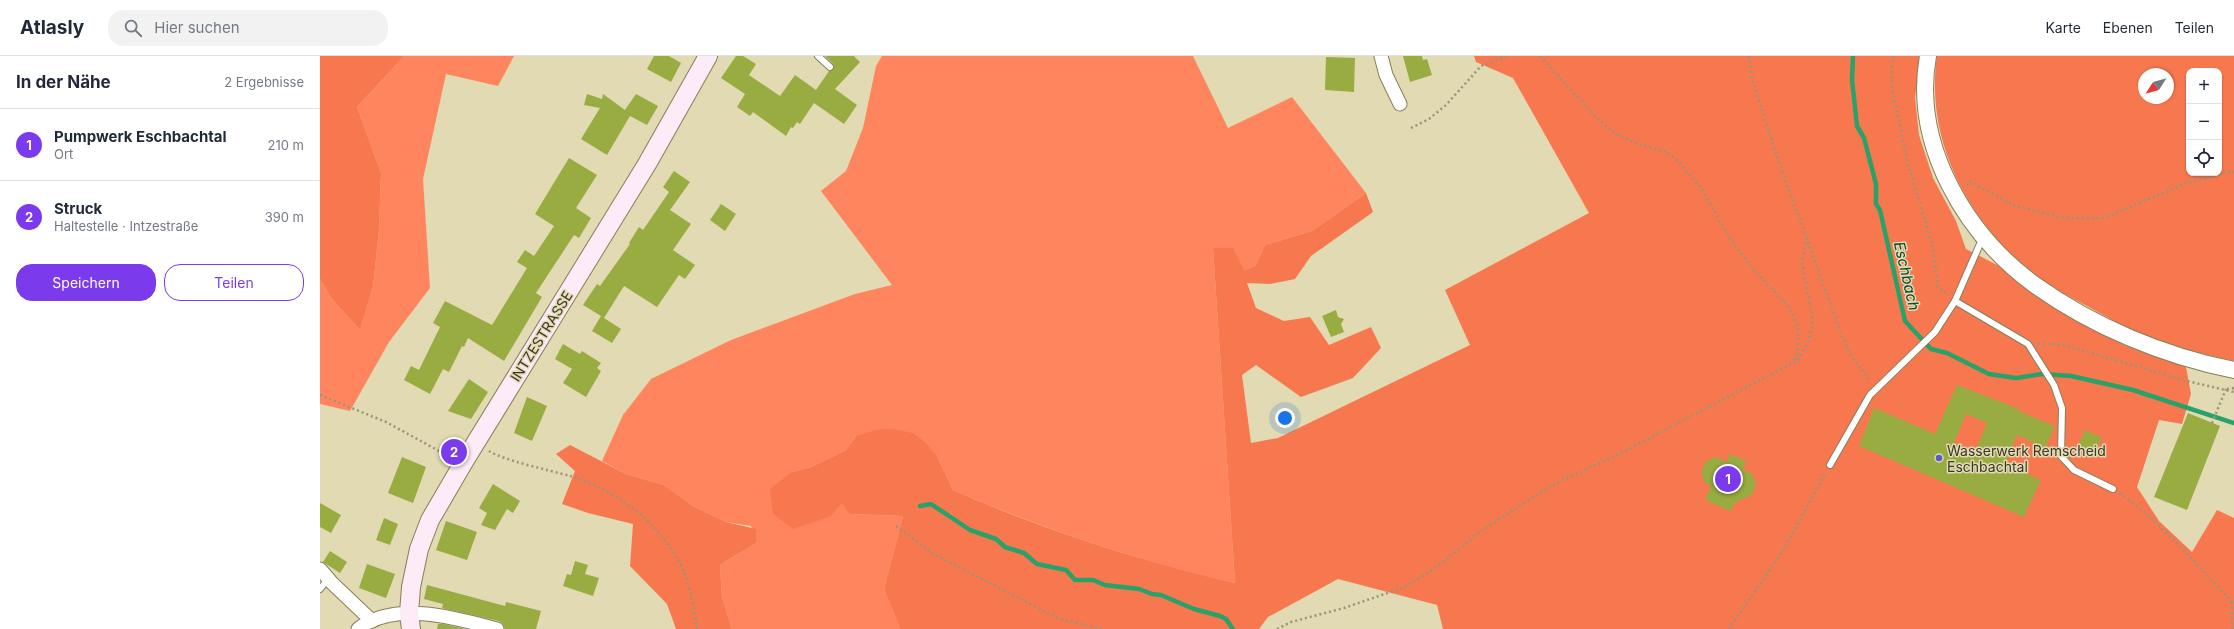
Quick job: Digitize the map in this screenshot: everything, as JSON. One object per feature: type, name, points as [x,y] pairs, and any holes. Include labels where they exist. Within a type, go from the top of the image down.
[{"type":"main road","name":"INTZESTRASSE","points":[[410,621],[411,587],[422,539],[430,520],[475,442],[647,164],[708,56]]},
{"type":"street","points":[[1381,56],[1386,75],[1400,104]]},
{"type":"street","points":[[1928,56],[1925,97],[1929,127],[1940,162],[1960,202],[1984,236],[2014,268],[2035,285],[2106,326],[2167,352],[2234,370]]},
{"type":"street","points":[[323,579],[372,621]]},
{"type":"street","points":[[358,629],[372,621],[410,621],[438,614],[497,629]]},
{"type":"lane","points":[[818,56],[830,67]]},
{"type":"lane","points":[[1830,465],[1870,395],[1935,332],[1955,301],[1984,236]]},
{"type":"lane","points":[[1955,301],[2028,344],[2049,378],[2062,408],[2061,456],[2074,470],[2113,489]]},
{"type":"path","points":[[1411,128],[1429,119],[1446,105],[1482,66],[1507,56]]},
{"type":"path","points":[[1540,56],[1594,116],[1614,133],[1641,145],[1665,151],[1678,161],[1701,188],[1731,240],[1753,269],[1789,307],[1798,328],[1798,346],[1794,362]]},
{"type":"path","points":[[1749,56],[1752,78],[1771,137],[1807,239],[1851,355],[1861,371],[1877,388]]},
{"type":"path","points":[[1894,56],[1891,71],[1893,93],[1908,164],[1932,243],[1938,286],[1955,301]]},
{"type":"path","points":[[1960,202],[1969,181],[2015,206],[2066,218],[2104,218],[2182,185],[2227,172],[2234,172]]},
{"type":"path","points":[[1277,629],[1291,622],[1344,608],[1405,587],[1437,566],[1481,531],[1553,485],[1627,450],[1794,362],[1803,354],[1808,343],[1813,321],[1802,263],[1807,239]]},
{"type":"path","points":[[2028,344],[2060,344],[2187,381],[2234,392]]},
{"type":"path","points":[[2226,389],[2234,388]]},
{"type":"path","points":[[2212,423],[2226,389]]},
{"type":"path","points":[[320,396],[386,422],[410,434],[433,449],[463,462]]},
{"type":"path","points":[[475,442],[493,454],[592,483],[625,502],[663,539],[682,568],[690,593],[697,629]]},
{"type":"path","points":[[1729,629],[1782,551],[1830,465]]},
{"type":"path","points":[[2113,489],[2142,509],[2166,531],[2233,603],[2232,629]]},
{"type":"path","points":[[896,526],[932,552],[1058,618],[1102,629]]},
{"type":"shaded area","points":[[320,56],[404,56],[357,107],[381,173],[379,230],[373,287],[360,330],[332,299],[320,279]]},
{"type":"shaded area","points":[[404,56],[514,56],[498,86],[446,74],[423,179],[430,288],[389,342],[350,411],[320,404],[320,279],[332,299],[360,330],[373,287],[379,230],[381,173],[357,107]]},
{"type":"shaded area","points":[[882,56],[1193,56],[1228,128],[1292,97],[1366,193],[1312,231],[1265,245],[1255,266],[1244,270],[1213,248],[1235,583],[1162,564],[1092,543],[988,505],[953,490],[937,456],[856,436],[846,450],[811,467],[792,472],[843,503],[849,514],[903,516],[884,589],[900,629],[732,629],[722,597],[720,565],[756,543],[751,526],[726,522],[693,506],[664,485],[626,474],[602,461],[623,415],[651,379],[731,340],[855,294],[892,285],[821,191],[846,171],[863,128],[876,66]]},
{"type":"shaded area","points":[[1474,56],[1920,56],[1915,98],[1919,135],[1933,178],[1956,221],[1966,249],[2001,267],[2036,295],[2124,345],[2186,367],[2191,394],[2182,424],[2159,420],[2137,487],[2159,521],[2192,552],[2217,510],[2234,518],[2234,629],[1443,629],[1437,605],[1338,579],[1268,617],[1259,629],[900,629],[884,589],[903,516],[849,514],[842,503],[831,516],[793,529],[773,514],[770,489],[792,472],[811,467],[846,450],[856,436],[876,430],[893,429],[913,433],[925,442],[937,456],[953,490],[988,505],[1092,543],[1162,564],[1235,583],[1213,248],[1233,248],[1244,270],[1255,266],[1265,245],[1312,231],[1366,193],[1373,212],[1311,256],[1295,279],[1270,284],[1247,283],[1256,308],[1284,321],[1310,317],[1329,345],[1371,327],[1381,348],[1353,378],[1301,397],[1256,365],[1242,375],[1251,443],[1278,438],[1470,345],[1445,290],[1589,213],[1513,78],[1476,62]]},
{"type":"shaded area","points":[[1937,56],[2234,56],[2234,361],[2195,352],[2132,330],[2064,294],[2042,280],[2017,259],[1994,236],[1975,210],[1958,182],[1946,152],[1938,121],[1935,89]]},
{"type":"shaded area","points":[[570,445],[626,474],[664,485],[693,506],[726,522],[756,529],[756,543],[720,565],[722,597],[732,629],[676,629],[667,604],[630,566],[633,524],[588,513],[562,504],[575,471],[556,454]]},
{"type":"building","points":[[654,56],[669,56],[681,63],[671,82],[647,69]]},
{"type":"building","points":[[736,56],[743,56],[756,64],[749,75],[780,96],[795,75],[816,90],[829,71],[834,68],[833,64],[825,56],[854,56],[860,62],[835,89],[857,105],[844,124],[814,103],[800,124],[797,122],[793,128],[791,127],[786,136],[753,112],[750,116],[737,107],[745,94],[721,78]]},
{"type":"building","points":[[1403,56],[1422,56],[1423,60],[1427,59],[1432,75],[1410,82]]},
{"type":"building","points":[[1326,57],[1355,58],[1354,92],[1325,90]]},
{"type":"building","points":[[587,94],[602,99],[603,94],[625,110],[636,94],[658,106],[647,125],[630,116],[607,155],[581,139],[600,108],[584,105]]},
{"type":"building","points":[[569,158],[597,175],[576,208],[591,218],[579,238],[574,235],[536,293],[542,297],[504,361],[468,338],[464,347],[462,346],[449,372],[443,369],[430,394],[404,380],[411,366],[419,370],[440,327],[433,323],[445,301],[492,325],[527,268],[517,262],[525,250],[534,256],[554,226],[535,214]]},
{"type":"building","points":[[674,171],[690,182],[670,210],[691,224],[673,250],[695,265],[685,279],[679,275],[657,307],[624,286],[604,318],[621,329],[612,343],[592,331],[601,316],[583,305],[597,284],[600,286],[630,244],[629,243],[639,227],[643,230],[669,192],[663,187]]},
{"type":"building","points":[[721,204],[736,214],[725,231],[710,220]]},
{"type":"building","points":[[1336,310],[1338,317],[1344,319],[1341,324],[1344,332],[1331,337],[1322,316]]},
{"type":"building","points":[[563,344],[580,354],[582,351],[601,363],[597,368],[601,371],[586,397],[563,383],[572,369],[555,359]]},
{"type":"building","points":[[469,379],[488,392],[471,419],[448,411]]},
{"type":"building","name":"Wasserwerk Remscheid Eschbachtal","points":[[1957,385],[2019,409],[2018,411],[2055,426],[2045,448],[2017,435],[2005,465],[2041,480],[2024,517],[1859,446],[1874,408],[1935,434]],"holes":[[[1966,414],[1987,423],[1975,452],[1954,443]]]},
{"type":"building","points":[[527,397],[547,406],[532,441],[514,433]]},
{"type":"building","points":[[2188,413],[2220,426],[2187,510],[2154,497]]},
{"type":"building","points":[[2085,430],[2102,438],[2095,453],[2078,446]]},
{"type":"building","points":[[1730,454],[1746,461],[1743,469],[1752,474],[1756,484],[1752,495],[1734,503],[1731,511],[1705,500],[1711,486],[1705,483],[1701,473],[1705,462],[1716,457],[1727,462]]},
{"type":"building","points":[[402,457],[426,467],[413,503],[388,493]]},
{"type":"building","points":[[493,484],[520,501],[513,513],[507,509],[495,530],[481,525],[487,513],[479,508]]},
{"type":"building","points":[[320,503],[341,515],[331,533],[320,527]]},
{"type":"building","points":[[384,518],[398,524],[390,545],[376,540]]},
{"type":"building","points":[[446,521],[477,532],[467,560],[436,550]]},
{"type":"building","points":[[330,551],[347,562],[340,573],[323,562]]},
{"type":"building","points":[[575,561],[588,565],[585,574],[599,578],[593,596],[563,586],[567,574],[571,575]]},
{"type":"building","points":[[367,564],[395,574],[386,598],[359,588]]},
{"type":"building","points":[[427,585],[505,606],[506,602],[541,611],[536,629],[505,629],[503,624],[499,621],[442,608],[443,604],[424,599]]},
{"type":"building","points":[[438,624],[443,624],[465,629],[437,629]]},
{"type":"waterway","name":"Eschbach","points":[[1853,56],[1852,80],[1857,126],[1864,138],[1876,184],[1876,204],[1880,210],[1905,321],[1931,349],[1947,353],[1989,374],[2016,378],[2042,374],[2071,376],[2133,390],[2234,423]]},
{"type":"waterway","points":[[920,506],[931,504],[970,530],[996,539],[1005,547],[1024,553],[1037,564],[1066,570],[1075,580],[1093,580],[1105,585],[1139,589],[1152,594],[1161,595],[1194,609],[1220,616],[1226,619],[1233,629]]},
{"type":"place","name":"Struck","points":[[454,452]]},
{"type":"place","name":"Wasserwerk Remscheid Eschbachtal","points":[[1939,458]]},
{"type":"place","name":"Pumpwerk Eschbachtal","points":[[1728,479]]}]
